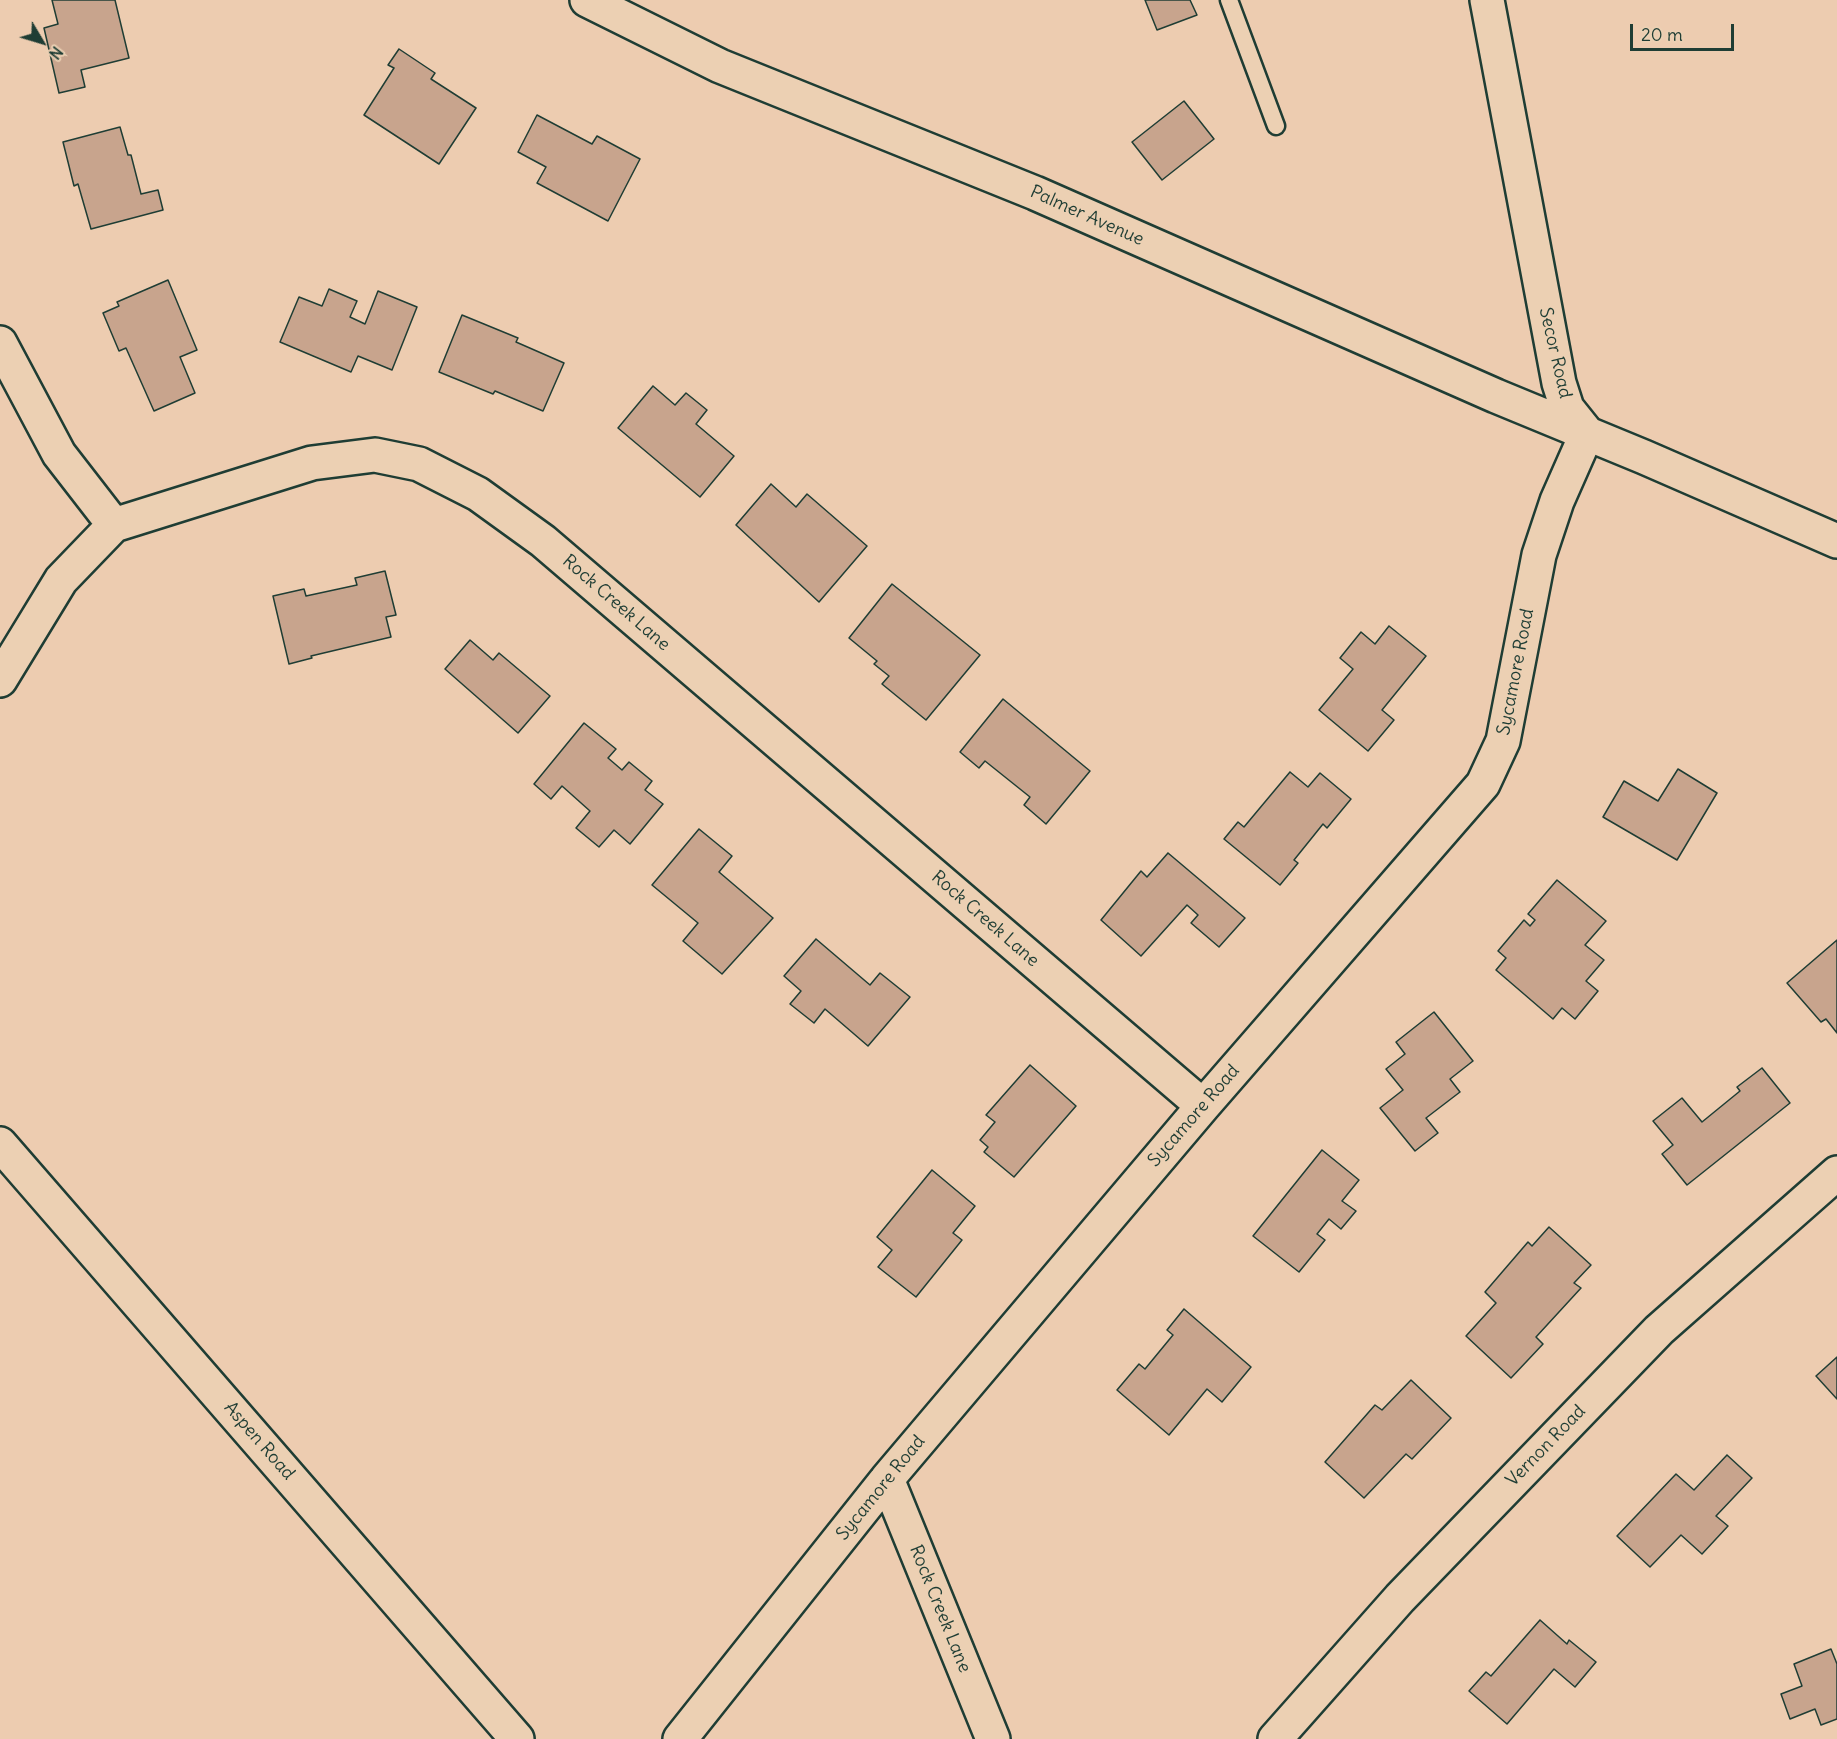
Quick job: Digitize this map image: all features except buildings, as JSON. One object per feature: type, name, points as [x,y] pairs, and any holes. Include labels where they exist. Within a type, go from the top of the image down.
[{"type":"street","name":"Palmer Avenue","points":[[587,0],[720,66],[1035,193],[1496,396],[1587,433]]},
{"type":"street","name":"Secor Road","points":[[1487,0],[1559,383],[1568,408],[1587,433],[1837,541]]},
{"type":"street","points":[[0,343],[59,454],[114,525],[61,580],[0,680]]},
{"type":"street","name":"Sycamore Road","points":[[680,1739],[887,1479],[1203,1106],[1483,784],[1503,741],[1539,555],[1557,501],[1587,433]]},
{"type":"street","name":"Rock Creek Lane","points":[[114,525],[312,463],[375,455],[419,464],[478,494],[543,541],[1203,1106]]},
{"type":"street","name":"Aspen Road","points":[[0,1143],[517,1739]]},
{"type":"street","name":"Vernon Road","points":[[1275,1739],[1400,1598],[1659,1330],[1837,1173]]},
{"type":"street","name":"Rock Creek Lane","points":[[887,1479],[993,1739]]},
{"type":"lane","points":[[1228,0],[1276,126]]}]
